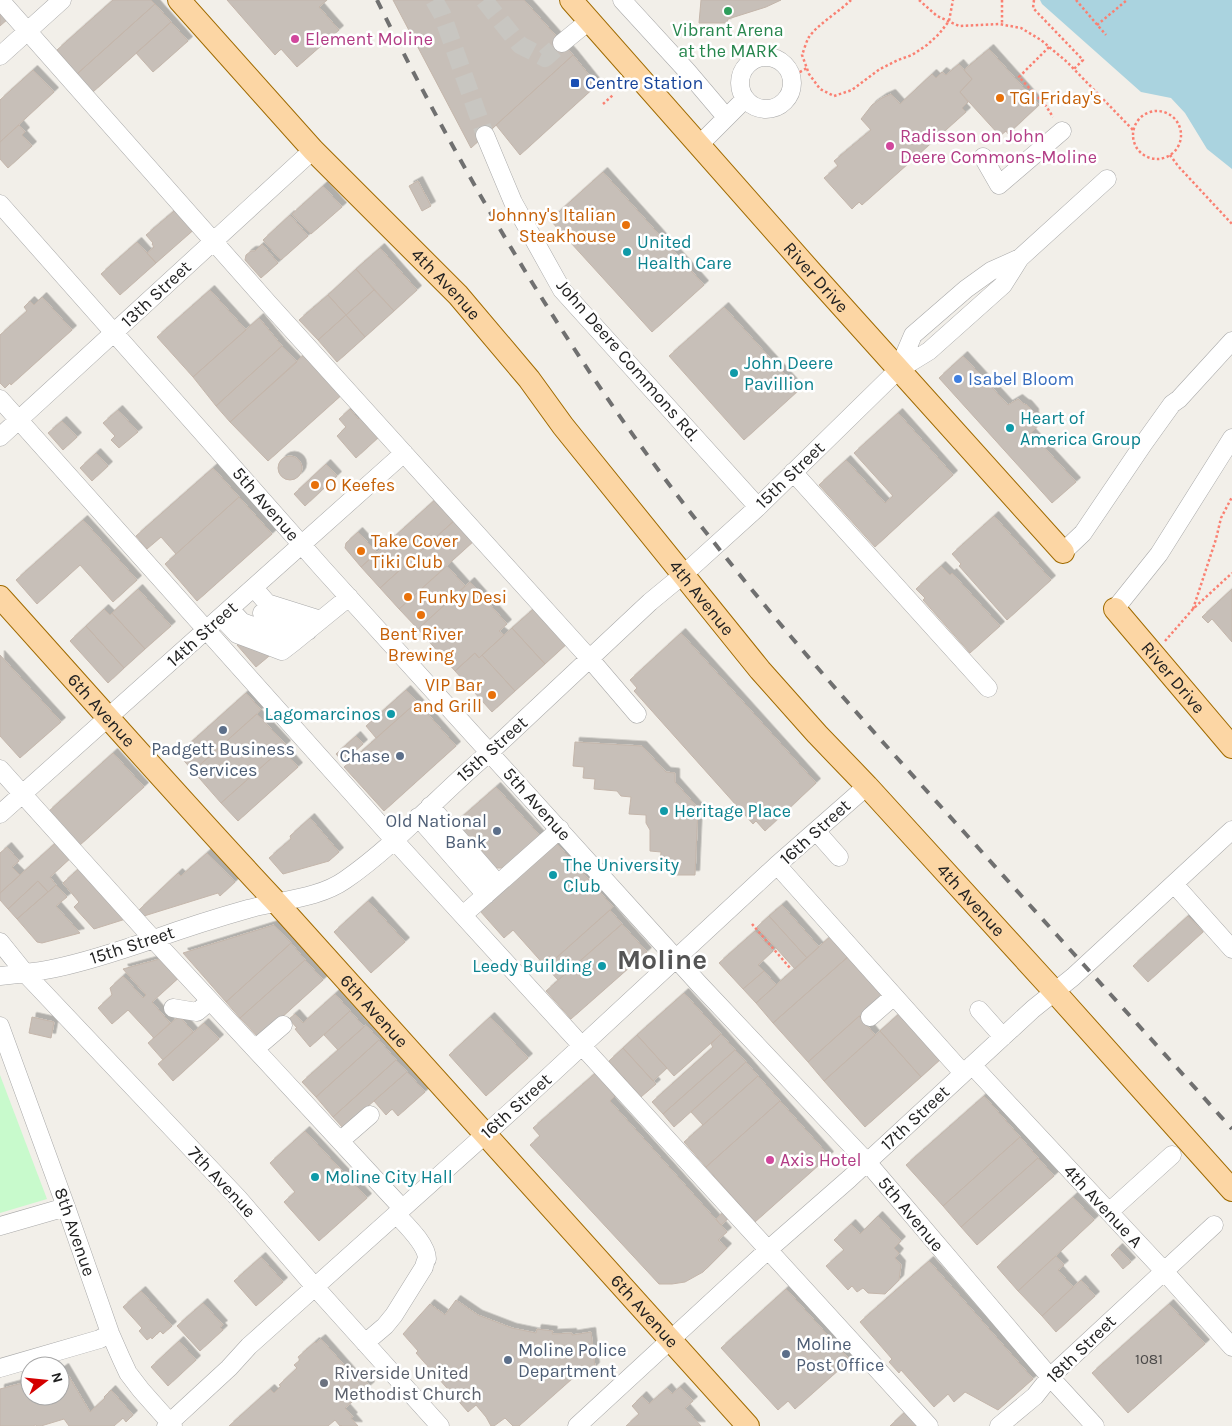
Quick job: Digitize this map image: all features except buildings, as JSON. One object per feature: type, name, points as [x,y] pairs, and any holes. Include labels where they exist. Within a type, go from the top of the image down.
[{"type":"main road","name":"4th Avenue","points":[[179,0],[313,150],[458,296],[494,336],[529,378],[563,426],[760,670],[1054,991],[1232,1190]]},
{"type":"main road","name":"River Drive","points":[[571,0],[898,370],[1063,552]]},
{"type":"main road","name":"6th Avenue","points":[[0,596],[748,1426]]},
{"type":"main road","name":"River Drive","points":[[1115,609],[1232,747]]},
{"type":"street","points":[[0,0],[590,659],[637,714]]},
{"type":"street","points":[[0,56],[62,0]]},
{"type":"street","points":[[622,0],[687,71],[726,118]]},
{"type":"street","points":[[562,43],[590,20]]},
{"type":"street","points":[[758,58],[776,59],[784,65],[791,77],[792,86],[789,95],[784,102],[773,108],[764,109],[756,107],[745,99],[741,91],[741,73],[750,62],[758,58]]},
{"type":"street","points":[[699,145],[745,99]]},
{"type":"street","points":[[983,157],[999,186],[1062,131]]},
{"type":"street","name":"John Deere Commons Rd.","points":[[481,140],[562,290],[758,507]]},
{"type":"street","name":"13th Street","points":[[0,437],[313,150]]},
{"type":"street","name":"15th Street","points":[[0,976],[57,968],[135,946],[250,908],[298,899],[344,881],[394,840],[650,602],[758,507],[898,370],[929,351],[1003,285],[1020,258],[1106,179]]},
{"type":"street","name":"5th Avenue","points":[[0,204],[349,597],[677,959],[867,1162],[1050,1377],[1095,1426]]},
{"type":"street","points":[[1063,552],[1083,533],[1172,404],[1179,399],[1232,341]]},
{"type":"street","points":[[0,399],[394,840],[929,1426]]},
{"type":"street","points":[[1115,609],[1159,554],[1232,438]]},
{"type":"street","name":"14th Street","points":[[0,814],[404,453]]},
{"type":"street","points":[[793,472],[988,688]]},
{"type":"street","points":[[249,592],[308,630]]},
{"type":"street","points":[[225,613],[242,622],[308,630],[349,597]]},
{"type":"street","points":[[0,768],[153,939],[340,1141],[399,1211],[422,1244],[427,1259],[424,1267],[394,1315],[385,1326],[365,1343]]},
{"type":"street","name":"16th Street","points":[[169,1425],[229,1368],[249,1346],[582,1046],[777,865],[867,786]]},
{"type":"street","points":[[421,815],[489,892]]},
{"type":"street","points":[[421,815],[489,892]]},
{"type":"street","points":[[463,916],[560,829]]},
{"type":"street","name":"17th Street","points":[[577,1426],[769,1249],[1054,991],[1072,977],[1232,830]]},
{"type":"street","points":[[816,831],[839,856]]},
{"type":"street","name":"4th Avenue A","points":[[777,865],[894,996],[1109,1212],[1231,1343]]},
{"type":"street","points":[[1174,884],[1232,949]]},
{"type":"street","name":"7th Avenue","points":[[0,942],[26,973],[238,1198],[440,1426]]},
{"type":"street","points":[[0,989],[26,973]]},
{"type":"street","points":[[870,1017],[894,996]]},
{"type":"street","points":[[173,1008],[197,1012],[210,1001]]},
{"type":"street","points":[[979,1010],[1003,1037]]},
{"type":"street","points":[[255,1049],[283,1025]]},
{"type":"street","name":"8th Avenue","points":[[0,1026],[110,1333],[128,1373],[169,1425]]},
{"type":"street","points":[[340,1141],[370,1115]]},
{"type":"street","points":[[1109,1212],[1172,1155]]},
{"type":"street","points":[[0,1226],[66,1207]]},
{"type":"street","name":"18th Street","points":[[999,1426],[1035,1396],[1050,1377],[1214,1225]]},
{"type":"street","points":[[0,1368],[100,1339],[110,1333]]},
{"type":"path","points":[[851,0],[809,37],[802,56],[810,74],[820,89],[834,96],[852,90],[880,68],[912,55],[927,45],[949,21],[953,0]]},
{"type":"path","points":[[919,0],[937,16],[959,26],[1002,25],[1021,28],[1041,40],[1074,69],[1134,131]]},
{"type":"path","points":[[1002,0],[1002,25]]},
{"type":"path","points":[[1034,0],[1032,8],[1083,60],[1074,69]]},
{"type":"path","points":[[1076,0],[1106,35]]},
{"type":"path","points":[[1098,24],[1122,1],[1126,0]]},
{"type":"path","points":[[1050,47],[1019,77],[1046,106],[1062,131]]},
{"type":"path","points":[[791,77],[807,68]]},
{"type":"path","points":[[603,104],[613,96]]},
{"type":"path","points":[[1163,112],[1171,115],[1180,128],[1180,143],[1170,155],[1155,159],[1141,152],[1134,139],[1134,131],[1136,124],[1148,113],[1163,112]]},
{"type":"path","points":[[1170,155],[1232,224]]},
{"type":"path","points":[[1228,220],[1232,217]]},
{"type":"path","points":[[1193,609],[1221,518],[1232,497]]},
{"type":"path","points":[[1154,655],[1193,609],[1232,572]]},
{"type":"path","points":[[752,924],[790,968]]},
{"type":"green space","points":[[0,1075],[47,1199],[0,1213]]},
{"type":"water","points":[[1040,0],[1232,0],[1232,169],[1207,149],[1185,113],[1171,98],[1141,92],[1042,4]]},
{"type":"tunnel","points":[[434,0],[442,14],[485,135]]},
{"type":"tunnel","points":[[484,0],[520,45],[545,58],[562,43]]},
{"type":"railway","points":[[377,0],[450,142],[531,282],[620,417],[667,482],[778,621],[842,696],[1232,1129]]},
{"type":"place","name":"Vibrant Arena at the MARK","points":[[728,11]]},
{"type":"place","name":"Element Moline","points":[[295,39]]},
{"type":"place","name":"Centre Station","points":[[575,83]]},
{"type":"place","name":"TGI Friday's","points":[[1000,98]]},
{"type":"place","name":"Radisson on John Deere Commons-Moline","points":[[890,146]]},
{"type":"place","name":"Johnny's Italian Steakhouse","points":[[626,225]]},
{"type":"place","name":"United Health Care","points":[[627,252]]},
{"type":"place","name":"John Deere Pavillion","points":[[734,373]]},
{"type":"place","name":"Isabel Bloom","points":[[958,379]]},
{"type":"place","name":"Heart of America Group","points":[[1010,428]]},
{"type":"place","name":"O Keefes","points":[[315,485]]},
{"type":"place","name":"Take Cover Tiki Club","points":[[361,551]]},
{"type":"place","name":"Funky Desi","points":[[408,597]]},
{"type":"place","name":"Bent River Brewing","points":[[421,615]]},
{"type":"place","name":"VIP Bar and Grill","points":[[492,695]]},
{"type":"place","name":"Lagomarcinos","points":[[391,714]]},
{"type":"place","name":"Padgett Business Services","points":[[223,730]]},
{"type":"place","name":"Chase","points":[[400,756]]},
{"type":"place","name":"Heritage Place","points":[[664,811]]},
{"type":"place","name":"Old National Bank","points":[[497,831]]},
{"type":"place","name":"The University Club","points":[[553,875]]},
{"type":"place","name":"Leedy Building","points":[[602,966]]},
{"type":"place","name":"Axis Hotel","points":[[770,1160]]},
{"type":"place","name":"Moline City Hall","points":[[315,1177]]},
{"type":"place","name":"Moline Post Office","points":[[786,1354]]},
{"type":"place","name":"Moline Police Department","points":[[508,1360]]},
{"type":"place","name":"Riverside United Methodist Church","points":[[324,1383]]},
{"type":"district","name":"Moline","points":[[662,959]]}]
